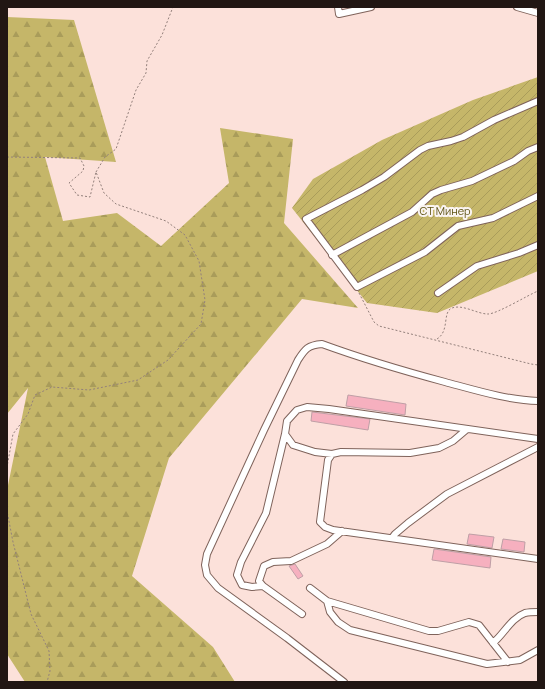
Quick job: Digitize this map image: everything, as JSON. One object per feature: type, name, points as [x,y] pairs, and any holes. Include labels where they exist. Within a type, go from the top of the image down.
[{"type":"lane","points":[[338,7],[339,14],[371,7]]},
{"type":"lane","points":[[516,7],[538,13]]},
{"type":"lane","points":[[538,101],[494,120],[463,137],[428,146],[420,150],[384,177],[306,219],[357,287],[425,252],[458,226],[493,218],[538,196]]},
{"type":"lane","points":[[332,255],[412,212],[432,194],[472,181],[514,161],[528,151],[538,147]]},
{"type":"lane","points":[[438,294],[477,266],[519,253],[538,244]]},
{"type":"lane","points":[[344,682],[218,588],[207,575],[205,565],[207,554],[264,430],[304,350],[312,345],[322,344],[394,368],[478,391],[524,401],[538,401]]},
{"type":"lane","points":[[263,586],[252,587],[242,585],[237,575],[241,562],[266,513],[287,421],[297,410],[307,407],[538,440]]},
{"type":"lane","points":[[285,434],[293,445],[315,452],[332,454],[341,452],[410,453],[439,448],[452,441],[466,430]]},
{"type":"lane","points":[[392,538],[408,523],[447,494],[538,447]]},
{"type":"lane","points":[[332,454],[328,460],[320,522],[325,527],[333,530],[538,559]]},
{"type":"lane","points":[[302,614],[263,586],[260,581],[264,566],[272,562],[291,562],[327,544],[342,531]]},
{"type":"lane","points":[[310,588],[326,601],[429,631],[438,631],[469,622],[479,625],[508,662]]},
{"type":"lane","points":[[326,601],[330,612],[338,622],[350,630],[487,664],[520,660],[538,650]]},
{"type":"lane","points":[[493,643],[500,638],[515,619],[526,613],[538,612]]},
{"type":"path","points":[[7,157],[80,158],[84,166],[83,171],[69,183],[77,195],[90,196],[96,172],[105,158],[116,149],[136,90],[146,73],[147,61],[162,35],[173,7]]},
{"type":"path","points":[[7,467],[13,434],[28,414],[35,395],[52,387],[89,390],[138,380],[168,360],[201,324],[205,300],[199,261],[185,235],[166,221],[116,204],[104,193],[96,172]]},
{"type":"path","points":[[357,287],[374,322],[379,326],[538,365]]},
{"type":"path","points":[[436,340],[444,332],[447,313],[449,309],[453,307],[489,314],[538,291]]},
{"type":"path","points":[[7,501],[7,511],[13,542],[31,614],[49,651],[50,670],[47,682]]},
{"type":"green space","points":[[7,17],[74,20],[116,162],[45,157],[63,221],[117,213],[161,246],[229,183],[220,128],[293,139],[284,223],[358,308],[302,299],[169,458],[132,576],[213,647],[235,682],[25,682],[7,654],[7,490],[28,388],[7,414]]},
{"type":"green space","name":"СТ Минер","points":[[538,77],[538,271],[437,313],[367,303],[292,208],[313,179],[382,140],[473,100]]},
{"type":"building","points":[[348,395],[406,404],[405,415],[346,406]]},
{"type":"building","points":[[312,412],[370,419],[368,430],[311,421]]},
{"type":"building","points":[[469,534],[494,537],[492,548],[467,544]]},
{"type":"building","points":[[503,539],[525,542],[524,552],[501,549]]},
{"type":"building","points":[[434,549],[491,557],[490,568],[432,560]]},
{"type":"building","points":[[295,564],[303,576],[298,579],[289,566]]}]
